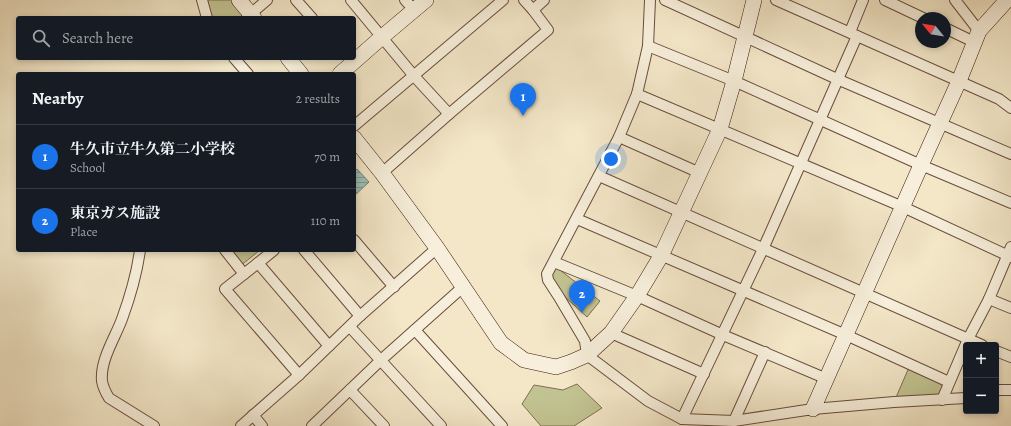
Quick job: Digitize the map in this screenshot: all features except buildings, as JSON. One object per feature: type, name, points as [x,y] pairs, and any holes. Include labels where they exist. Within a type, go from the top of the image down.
[{"type":"street","points":[[202,0],[207,16]]},
{"type":"street","points":[[239,0],[250,16],[267,0]]},
{"type":"street","points":[[296,0],[310,16]]},
{"type":"street","points":[[351,0],[414,76],[449,114]]},
{"type":"street","points":[[356,56],[382,37],[410,5],[426,0]]},
{"type":"street","points":[[356,124],[503,0]]},
{"type":"street","points":[[382,173],[548,30],[524,0]]},
{"type":"street","points":[[533,10],[544,0]]},
{"type":"street","points":[[650,0],[648,46],[637,94],[620,137],[547,274],[548,280],[578,328],[584,341],[587,355],[648,401],[682,419],[734,421],[813,410],[894,402],[963,398]]},
{"type":"street","points":[[664,0],[837,79],[1011,154]]},
{"type":"street","points":[[356,145],[382,173],[437,248],[501,343],[524,360],[556,367],[587,355],[611,333],[637,296],[661,256],[720,129],[734,81],[754,0]]},
{"type":"street","points":[[776,0],[999,99],[1011,108]]},
{"type":"street","points":[[682,419],[763,249],[837,79],[863,0]]},
{"type":"street","points":[[885,0],[915,14]]},
{"type":"street","points":[[955,0],[976,36]]},
{"type":"street","points":[[813,410],[959,81],[976,36],[1007,0]]},
{"type":"street","points":[[951,30],[976,36]]},
{"type":"street","points":[[648,46],[820,118],[921,165],[1011,203]]},
{"type":"street","points":[[236,60],[246,72]]},
{"type":"street","points":[[290,60],[299,72]]},
{"type":"street","points":[[341,72],[349,61]]},
{"type":"street","points":[[637,94],[1010,253],[989,299],[968,339],[942,400]]},
{"type":"street","points":[[620,137],[700,173]]},
{"type":"street","points":[[599,176],[681,214],[975,342]]},
{"type":"street","points":[[577,219],[846,335],[949,382]]},
{"type":"street","points":[[356,242],[394,287]]},
{"type":"street","points":[[240,426],[437,248]]},
{"type":"street","points":[[140,252],[137,268],[122,319],[105,362],[102,380],[109,398],[154,426]]},
{"type":"street","points":[[227,252],[244,274]]},
{"type":"street","points":[[272,252],[225,289],[299,374]]},
{"type":"street","points":[[306,252],[360,316]]},
{"type":"street","points":[[554,262],[637,296],[723,335],[827,379]]},
{"type":"street","points":[[258,263],[329,346]]},
{"type":"street","points":[[318,424],[381,360],[464,286]]},
{"type":"street","points":[[989,299],[1011,308]]},
{"type":"street","points":[[350,327],[441,426]]},
{"type":"street","points":[[415,330],[502,426]]},
{"type":"street","points":[[611,333],[704,374]]},
{"type":"street","points":[[734,421],[765,352]]},
{"type":"street","points":[[999,352],[1011,358]]},
{"type":"street","points":[[350,390],[384,426]]},
{"type":"street","points":[[999,390],[1011,390]]},
{"type":"street","points":[[253,415],[262,426]]},
{"type":"green space","points":[[207,0],[232,0],[241,11],[242,16],[211,16]]},
{"type":"green space","points":[[227,252],[258,252],[239,267]]},
{"type":"green space","points":[[556,267],[600,301],[587,317],[562,294],[551,277]]},
{"type":"green space","points":[[910,365],[949,382],[942,400],[894,402]]},
{"type":"green space","points":[[577,384],[602,408],[574,426],[541,426],[522,404],[534,385],[563,390]]},
{"type":"water","points":[[357,169],[369,182],[356,194]]},
{"type":"place","name":"牛久市立牛久第二小学校","points":[[523,116]]},
{"type":"place","name":"東京ガス施設","points":[[582,313]]}]
